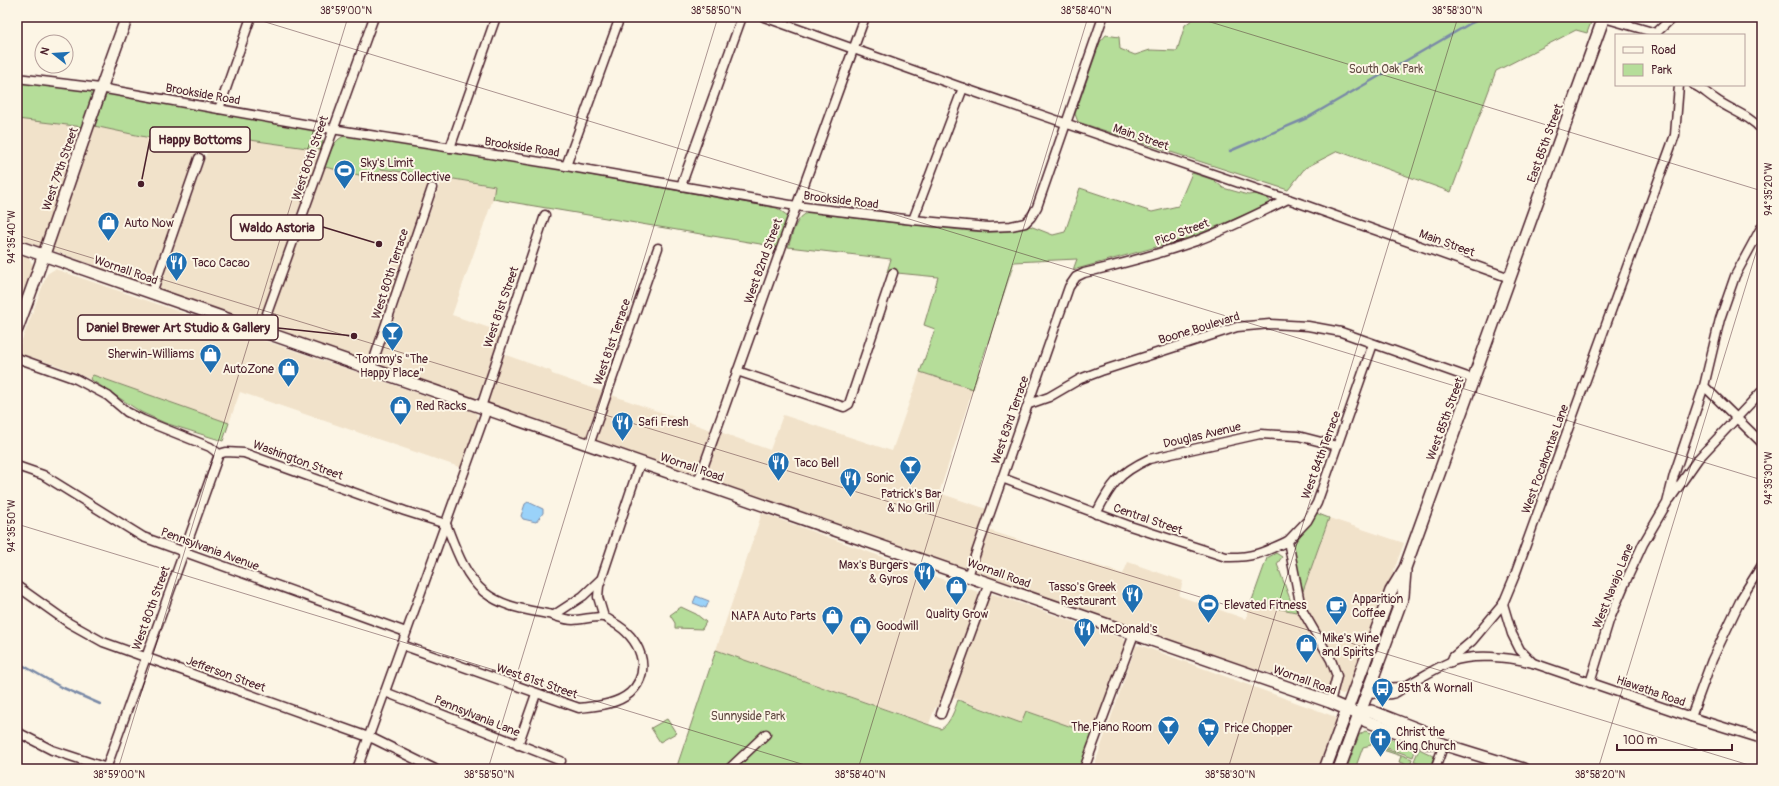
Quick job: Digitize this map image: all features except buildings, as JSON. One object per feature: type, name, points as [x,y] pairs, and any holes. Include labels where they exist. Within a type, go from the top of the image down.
[{"type":"main road","name":"West 79th Street","points":[[17,330],[44,256],[100,88],[127,17]]},
{"type":"main road","name":"East 85th Street","points":[[1510,278],[1604,17]]},
{"type":"main road","name":"Wornall Road","points":[[17,246],[1330,702],[1358,714],[1371,711],[1425,732],[1440,743],[1523,769]]},
{"type":"main road","name":"West 85th Street","points":[[1325,769],[1391,591],[1405,568],[1510,278]]},
{"type":"main road","name":"West 85th Street","points":[[1338,769],[1403,596],[1405,568]]},
{"type":"street","points":[[219,108],[251,17]]},
{"type":"street","name":"West 80th Street","points":[[261,330],[332,129],[374,17]]},
{"type":"street","points":[[450,148],[496,17]]},
{"type":"street","points":[[566,166],[620,17]]},
{"type":"street","points":[[681,186],[742,17]]},
{"type":"street","name":"Main Street","points":[[764,17],[962,88],[1288,199],[1510,278]]},
{"type":"street","name":"West 82nd Street","points":[[698,482],[865,17]]},
{"type":"street","points":[[1066,123],[1103,17]]},
{"type":"street","points":[[1604,17],[1656,34],[1673,17]]},
{"type":"street","name":"Brookside Road","points":[[17,78],[100,88],[332,129],[566,166],[796,206],[988,227],[1011,226],[1025,223],[1031,217],[1037,207],[1066,123]]},
{"type":"street","name":"West Pocahontas Lane","points":[[1451,662],[1453,657],[1472,641],[1503,604],[1515,575],[1676,135],[1679,86]]},
{"type":"street","points":[[1697,86],[1702,88],[1715,99],[1754,122],[1762,130]]},
{"type":"street","points":[[913,220],[962,88]]},
{"type":"street","points":[[152,293],[199,158]]},
{"type":"street","name":"West 80th Terrace","points":[[371,368],[432,188]]},
{"type":"street","name":"Pico Street","points":[[1080,275],[1147,257],[1196,241],[1244,221],[1288,199]]},
{"type":"street","name":"West 81st Street","points":[[357,769],[446,524],[545,215]]},
{"type":"street","name":"West Navajo Lane","points":[[1668,503],[1674,475],[1704,386],[1720,319],[1735,276],[1762,227]]},
{"type":"street","name":"West 81st Terrace","points":[[589,445],[658,248]]},
{"type":"street","points":[[737,370],[844,407],[849,404],[893,274]]},
{"type":"street","name":"West 83rd Terrace","points":[[968,576],[1070,287],[1076,277],[1080,275]]},
{"type":"street","name":"Boone Boulevard","points":[[1029,404],[1049,397],[1080,379],[1101,371],[1237,327],[1270,324],[1308,326],[1342,332],[1474,379]]},
{"type":"street","name":"West 84th Terrace","points":[[1288,541],[1307,522],[1317,503],[1373,344]]},
{"type":"street","points":[[17,358],[76,379],[108,396],[127,412],[210,447],[219,454]]},
{"type":"street","points":[[1704,386],[1762,443]]},
{"type":"street","name":"West Navajo Lane","points":[[1590,683],[1609,621],[1643,544],[1668,503],[1698,459],[1762,391]]},
{"type":"street","name":"Douglas Avenue","points":[[1096,514],[1111,487],[1120,476],[1132,467],[1149,459],[1260,434],[1298,436],[1337,446]]},
{"type":"street","name":"Washington Street","points":[[219,454],[226,452],[244,453],[446,524]]},
{"type":"street","name":"West 80th Street","points":[[108,769],[219,454]]},
{"type":"street","points":[[446,524],[458,554],[470,576],[484,592],[505,604],[529,612],[554,615],[572,620],[604,617],[598,597],[601,579],[640,463]]},
{"type":"street","name":"Pennsylvania Avenue","points":[[17,466],[43,475],[142,537],[406,632]]},
{"type":"street","name":"Central Street","points":[[1002,478],[1096,514],[1226,557],[1242,558],[1260,554],[1288,541]]},
{"type":"street","points":[[1288,541],[1301,608],[1330,660],[1337,676],[1330,702]]},
{"type":"street","points":[[1691,717],[1712,660],[1742,597],[1762,565]]},
{"type":"street","points":[[554,615],[583,596],[601,579]]},
{"type":"street","points":[[941,714],[989,583]]},
{"type":"street","name":"Jefferson Street","points":[[17,586],[69,623],[103,642],[374,739],[435,769]]},
{"type":"street","points":[[1503,604],[1512,634],[1520,650],[1532,663]]},
{"type":"street","name":"West 81st Street","points":[[402,645],[536,694],[579,708],[601,706],[621,699],[631,692],[640,679],[642,669],[640,650],[636,643],[624,629],[604,617]]},
{"type":"street","points":[[1084,769],[1134,634]]},
{"type":"street","name":"Hiawatha Road","points":[[1367,692],[1392,695],[1451,662],[1480,657],[1510,658],[1532,663],[1691,717],[1762,739]]},
{"type":"street","name":"Hiawatha Road","points":[[1373,676],[1377,682],[1387,688],[1404,687]]},
{"type":"street","name":"Pennsylvania Lane","points":[[385,692],[562,761]]},
{"type":"street","points":[[518,745],[536,694]]},
{"type":"street","points":[[17,732],[52,750],[108,769]]},
{"type":"street","points":[[729,769],[766,734]]},
{"type":"street","points":[[1435,769],[1440,743]]},
{"type":"shaded area","points":[[17,119],[84,127],[40,247],[17,238]]},
{"type":"shaded area","points":[[94,126],[197,148],[200,133],[321,150],[258,321],[255,322],[159,289],[207,152],[198,148],[149,285],[52,250],[51,246]]},
{"type":"shaded area","points":[[325,167],[376,179],[379,169],[433,177],[369,359],[365,360],[274,328],[269,322]]},
{"type":"shaded area","points":[[442,177],[496,187],[452,315],[501,332],[480,393],[475,399],[378,364]]},
{"type":"shaded area","points":[[17,253],[29,258],[33,265],[17,308]]},
{"type":"shaded area","points":[[55,269],[476,413],[478,420],[462,468],[240,392],[229,423],[93,375],[90,379],[59,366],[24,355],[20,352],[20,345],[47,274]]},
{"type":"shaded area","points":[[503,354],[551,371],[552,374],[711,430],[695,474],[690,474],[488,403],[488,396]]},
{"type":"shaded area","points":[[920,372],[973,389],[939,493],[987,509],[967,565],[964,568],[960,568],[708,479],[705,476],[720,432],[770,450],[783,415],[892,451]]},
{"type":"shaded area","points":[[762,513],[978,592],[980,596],[940,705],[935,708],[929,724],[716,650]]},
{"type":"shaded area","points":[[1329,518],[1404,543],[1349,691],[1343,694],[1243,665],[977,573],[975,568],[988,530],[1123,574],[1128,562],[1183,581],[1179,596],[1246,619],[1251,603],[1296,612]]},
{"type":"shaded area","points":[[993,594],[1124,639],[1125,643],[1092,734],[1027,711],[1022,723],[953,697],[989,596]]},
{"type":"shaded area","points":[[1140,645],[1333,716],[1338,720],[1321,769],[1093,769],[1136,646]]},
{"type":"green space","name":"South Oak Park","points":[[1196,17],[1593,17],[1587,33],[1576,30],[1496,71],[1451,192],[1338,151],[1305,168],[1288,190],[1078,122],[1075,114],[1100,42],[1106,35],[1119,37],[1120,49],[1135,55],[1150,50],[1177,51],[1185,25]]},
{"type":"green space","points":[[17,82],[94,92],[94,99],[84,127],[17,119]]},
{"type":"green space","points":[[113,94],[315,130],[320,133],[323,141],[321,150],[200,133],[197,148],[94,126],[106,95]]},
{"type":"green space","points":[[347,135],[545,167],[777,208],[788,216],[787,223],[778,247],[493,199],[495,186],[380,169],[376,179],[325,167],[335,143]]},
{"type":"green space","points":[[1192,173],[1214,180],[1223,188],[1248,195],[1256,194],[1268,198],[1270,202],[1268,205],[1189,238],[1073,270],[1077,259],[1014,262],[973,389],[920,372],[935,329],[924,325],[938,277],[887,272],[891,259],[788,247],[798,221],[805,214],[810,212],[983,232],[1007,231],[1030,226],[1053,235],[1065,232],[1080,188],[1152,212],[1178,206]]},
{"type":"green space","points":[[93,375],[229,423],[223,441],[165,423],[141,412],[90,379]]},
{"type":"green space","points":[[1316,513],[1329,518],[1303,591],[1293,552],[1293,546]]},
{"type":"green space","points":[[1276,553],[1282,557],[1277,564],[1293,607],[1297,604],[1299,605],[1296,612],[1251,603],[1267,558]]},
{"type":"green space","points":[[681,607],[696,614],[706,622],[702,629],[675,628],[675,623],[670,615]]},
{"type":"green space","name":"Sunnyside Park","points":[[716,650],[941,729],[950,720],[958,700],[1021,723],[1026,711],[1092,734],[1080,769],[676,769]]},
{"type":"green space","points":[[667,719],[676,733],[660,742],[651,728]]},
{"type":"green space","points":[[1365,731],[1378,735],[1375,743],[1372,742],[1371,745],[1363,747],[1355,769],[1347,768],[1359,735]]},
{"type":"green space","points":[[1385,737],[1416,748],[1413,757],[1382,746]]},
{"type":"green space","points":[[1381,747],[1412,759],[1410,766],[1399,762],[1401,756],[1380,749]]},
{"type":"green space","points":[[1419,749],[1434,756],[1430,767],[1414,761]]},
{"type":"water","points":[[528,502],[543,509],[543,513],[536,522],[523,519],[521,516],[525,504]]},
{"type":"water","points":[[696,596],[709,601],[706,608],[693,603]]},
{"type":"waterway","points":[[1230,151],[1307,118],[1471,23],[1486,17]]},
{"type":"waterway","points":[[17,662],[59,686],[100,704]]},
{"type":"place","name":"Happy Bottoms","points":[[141,184]]},
{"type":"place","name":"Sky's Limit Fitness Collective","points":[[345,190]]},
{"type":"place","name":"Auto Now","points":[[108,242]]},
{"type":"place","name":"Waldo Astoria","points":[[379,244]]},
{"type":"place","name":"Taco Cacao","points":[[177,282]]},
{"type":"place","name":"Daniel Brewer Art Studio & Gallery","points":[[354,336]]},
{"type":"place","name":"Tommy's \"The Happy Place\"","points":[[392,352]]},
{"type":"place","name":"Sherwin-Williams","points":[[210,374]]},
{"type":"place","name":"AutoZone","points":[[289,388]]},
{"type":"place","name":"Red Racks","points":[[401,426]]},
{"type":"place","name":"Safi Fresh","points":[[623,442]]},
{"type":"place","name":"Taco Bell","points":[[778,482]]},
{"type":"place","name":"Patrick's Bar & No Grill","points":[[911,486]]},
{"type":"place","name":"Sonic","points":[[850,498]]},
{"type":"place","name":"Max's Burgers & Gyros","points":[[924,592]]},
{"type":"place","name":"Quality Grow","points":[[957,606]]},
{"type":"place","name":"Tasso's Greek Restaurant","points":[[1132,614]]},
{"type":"place","name":"Elevated Fitness","points":[[1208,624]]},
{"type":"place","name":"Apparition Coffee","points":[[1337,626]]},
{"type":"place","name":"NAPA Auto Parts","points":[[832,636]]},
{"type":"place","name":"Goodwill","points":[[861,646]]},
{"type":"place","name":"McDonald's","points":[[1084,648]]},
{"type":"place","name":"Mike's Wine and Spirits","points":[[1306,664]]},
{"type":"place","name":"85th & Wornall","points":[[1383,708]]},
{"type":"place","name":"The Piano Room","points":[[1168,746]]},
{"type":"place","name":"Price Chopper","points":[[1208,748]]},
{"type":"place","name":"Christ the King Church","points":[[1381,758]]}]
